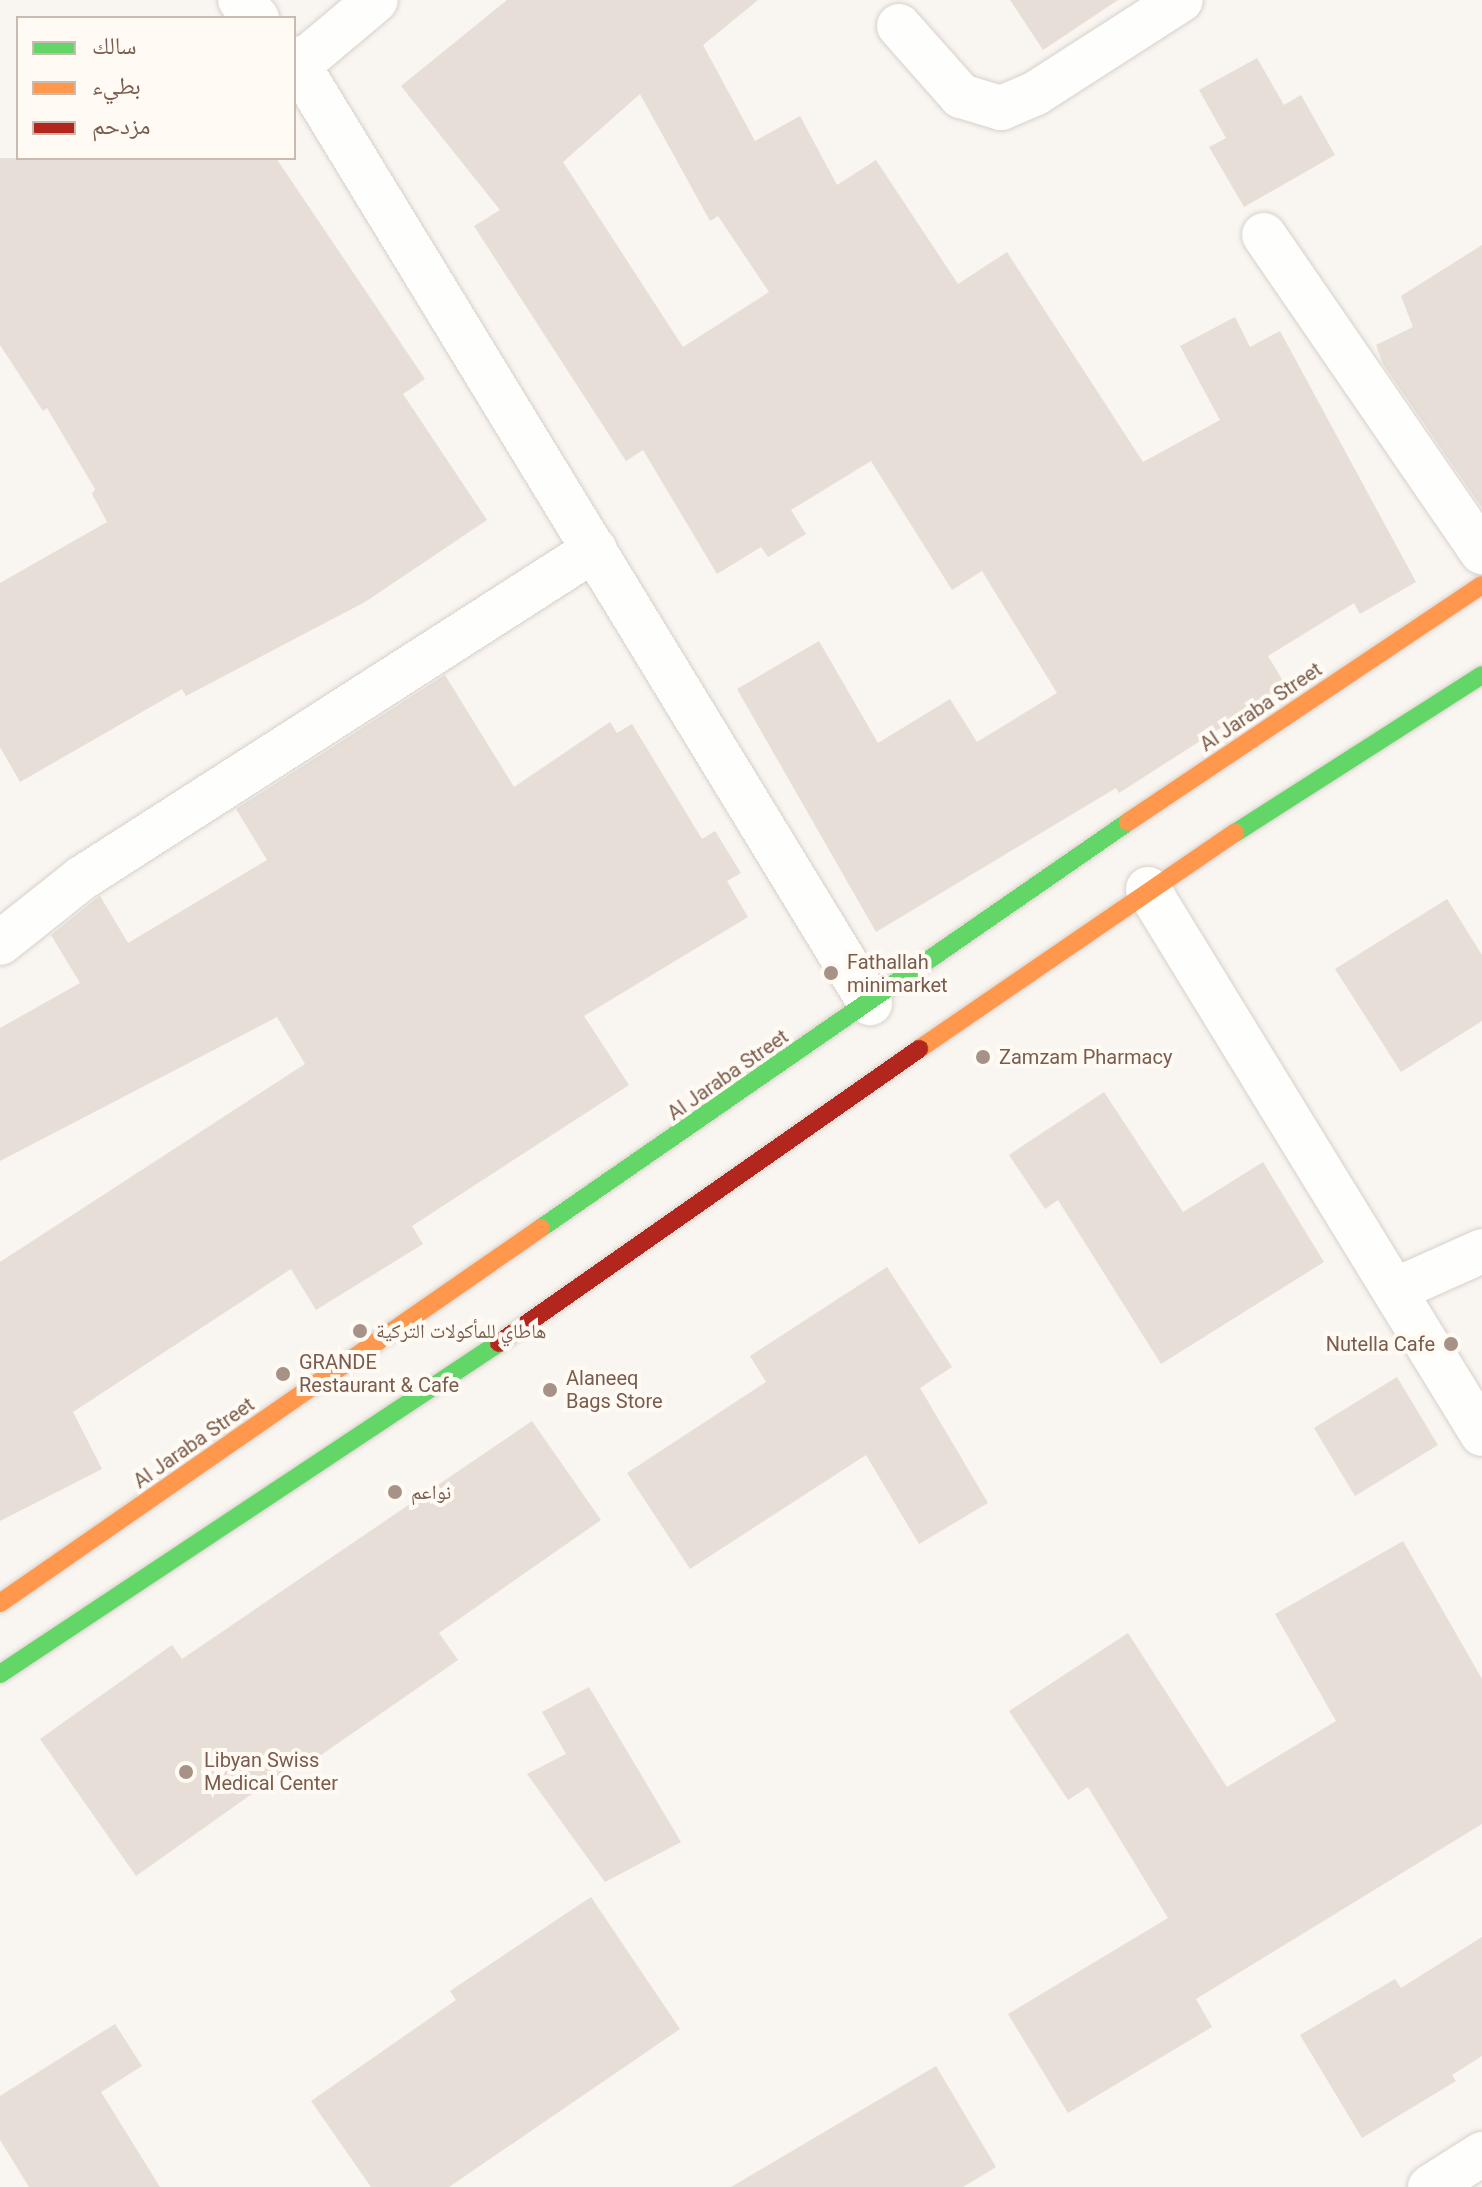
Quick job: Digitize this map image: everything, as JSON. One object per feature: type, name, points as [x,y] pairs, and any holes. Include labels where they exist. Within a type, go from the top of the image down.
[{"type":"main road","name":"Al Jaraba Street","points":[[0,1603],[870,1003],[1210,776],[1482,585]]},
{"type":"main road","points":[[0,1674],[482,1355],[1148,889],[1482,675]]},
{"type":"main road","points":[[1229,805],[1243,828]]},
{"type":"street","points":[[240,0],[255,16]]},
{"type":"street","points":[[376,0],[297,61],[870,1003]]},
{"type":"street","points":[[899,26],[961,96],[1001,108],[1036,93],[1181,0]]},
{"type":"street","points":[[1264,235],[1482,552]]},
{"type":"street","points":[[0,943],[82,878],[595,549]]},
{"type":"street","points":[[1148,889],[1482,1434]]},
{"type":"street","points":[[1395,1290],[1482,1251]]},
{"type":"street","points":[[1430,2187],[1482,2154]]},
{"type":"building","points":[[507,0],[758,0],[703,45],[755,141],[800,116],[837,185],[876,160],[958,284],[1007,252],[1143,462],[1220,420],[1180,346],[1235,317],[1250,347],[1280,331],[1416,582],[1360,614],[1354,603],[1268,656],[1286,686],[1119,793],[1116,788],[876,932],[737,689],[819,641],[878,743],[950,699],[977,742],[1057,693],[982,571],[952,590],[871,461],[791,510],[806,534],[768,557],[761,547],[717,574],[643,450],[626,461],[474,226],[500,210],[401,86]],"holes":[[[640,94],[710,221],[718,216],[769,292],[683,347],[563,162]]]},
{"type":"building","points":[[1010,0],[1118,0],[1043,50]]},
{"type":"building","points":[[1257,58],[1284,105],[1301,95],[1335,155],[1244,207],[1209,147],[1226,138],[1199,90]]},
{"type":"building","points":[[0,158],[277,160],[425,379],[403,394],[487,520],[365,602],[186,696],[182,689],[20,782],[0,747],[0,583],[107,522],[92,494],[95,489],[47,408],[43,411],[0,345]]},
{"type":"building","points":[[1482,245],[1482,508],[1383,364],[1376,345],[1413,327],[1401,296]]},
{"type":"building","points":[[445,675],[514,787],[610,722],[617,733],[632,724],[702,839],[715,831],[741,873],[727,881],[748,917],[584,1016],[629,1085],[412,1226],[423,1244],[316,1310],[291,1269],[73,1412],[102,1469],[0,1521],[0,1262],[305,1064],[277,1017],[0,1161],[0,1028],[80,983],[51,935],[97,898],[100,896],[128,943],[267,860],[236,809]]},
{"type":"building","points":[[1447,899],[1482,955],[1482,1021],[1401,1072],[1335,969]]},
{"type":"building","points":[[1104,1092],[1183,1212],[1263,1162],[1324,1262],[1161,1364],[1058,1200],[1045,1209],[1009,1155]]},
{"type":"building","points":[[887,1267],[952,1367],[920,1388],[988,1503],[919,1544],[866,1455],[690,1569],[627,1473],[766,1382],[750,1356]]},
{"type":"building","points":[[1397,1377],[1438,1445],[1355,1496],[1314,1428]]},
{"type":"building","points":[[532,1421],[601,1520],[439,1633],[458,1660],[298,1771],[294,1764],[136,1876],[40,1739],[172,1645],[182,1659]]},
{"type":"building","points":[[1403,1541],[1482,1679],[1482,1824],[1196,1999],[1212,2027],[1068,2113],[1008,2014],[1168,1918],[1088,1787],[1068,1800],[1009,1711],[1128,1633],[1227,1787],[1336,1721],[1275,1614]]},
{"type":"building","points":[[589,1687],[681,1842],[605,1882],[527,1774],[566,1754],[542,1712]]},
{"type":"building","points":[[591,1897],[680,2029],[449,2187],[371,2187],[311,2101],[456,2000],[450,1991]]},
{"type":"building","points":[[1482,1937],[1482,2056],[1452,2075],[1456,2081],[1362,2138],[1300,2035],[1395,1979],[1401,1988]]},
{"type":"building","points":[[115,2024],[142,2066],[101,2092],[160,2187],[29,2187],[0,2140],[0,2096]]},
{"type":"building","points":[[936,2066],[996,2167],[963,2187],[731,2187]]},
{"type":"traffic: fast","points":[[1235,833],[1482,675]]},
{"type":"traffic: fast","points":[[541,1228],[1128,822]]},
{"type":"traffic: fast","points":[[0,1674],[499,1343]]},
{"type":"traffic: slow","points":[[1128,822],[1482,585]]},
{"type":"traffic: slow","points":[[919,1049],[1235,833]]},
{"type":"traffic: slow","points":[[0,1603],[541,1228]]},
{"type":"traffic: jam","points":[[499,1343],[919,1049]]},
{"type":"place","name":"Fathallah minimarket","points":[[831,973]]},
{"type":"place","name":"Zamzam Pharmacy","points":[[983,1057]]},
{"type":"place","name":"هاطاي للمأكولات التركية","points":[[360,1331]]},
{"type":"place","name":"Nutella Cafe","points":[[1451,1344]]},
{"type":"place","name":"GRANDE Restaurant & Cafe","points":[[283,1374]]},
{"type":"place","name":"Alaneeq Bags Store","points":[[550,1390]]},
{"type":"place","name":"نواعم","points":[[395,1492]]},
{"type":"place","name":"Libyan Swiss Medical Center","points":[[186,1772]]}]
